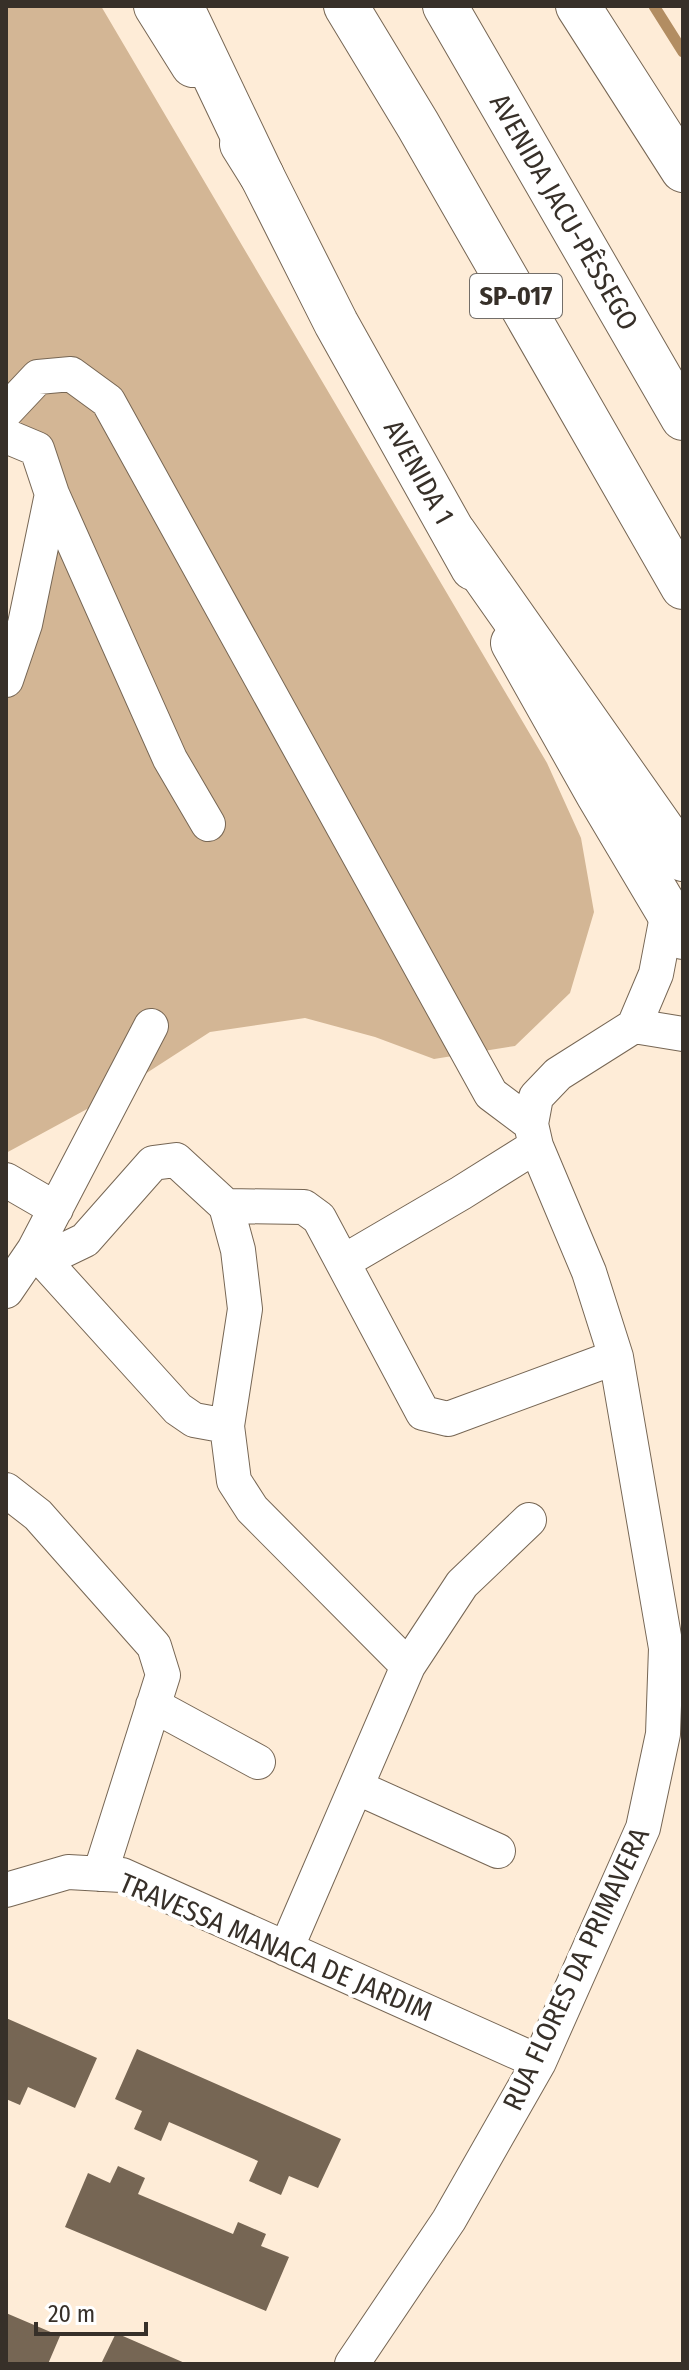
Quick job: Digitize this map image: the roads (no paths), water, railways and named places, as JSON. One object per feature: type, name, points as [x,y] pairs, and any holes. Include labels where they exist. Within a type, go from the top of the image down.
[{"type":"main road","name":"AVENIDA 1","points":[[156,6],[262,176],[336,323],[530,676],[676,924]]},
{"type":"main road","points":[[181,6],[262,176]]},
{"type":"main road","name":"SP-017","points":[[346,6],[418,125],[683,587]]},
{"type":"main road","name":"AVENIDA JACU-PÊSSEGO","points":[[445,6],[683,418]]},
{"type":"main road","points":[[578,6],[683,170]]},
{"type":"main road","points":[[454,533],[683,859]]},
{"type":"street","points":[[6,411],[38,377],[71,374],[108,401],[491,1094],[534,1135]]},
{"type":"street","points":[[6,436],[37,449],[52,494],[170,759],[208,824]]},
{"type":"street","points":[[6,680],[25,624],[52,494]]},
{"type":"street","points":[[343,1262],[461,1193],[534,1135],[536,1097],[558,1074],[634,1026],[676,924]]},
{"type":"street","points":[[6,1291],[34,1250],[151,1026]]},
{"type":"street","points":[[634,1026],[683,1034]]},
{"type":"street","name":"RUA FLORES DA PRIMAVERA","points":[[352,2364],[449,2220],[539,2062],[643,1828],[663,1734],[666,1648],[616,1357],[589,1272],[534,1135]]},
{"type":"street","points":[[34,1250],[56,1254],[85,1240],[153,1163],[176,1160],[226,1206],[238,1250],[245,1309],[227,1426],[234,1481],[252,1509],[408,1666]]},
{"type":"street","points":[[6,1180],[56,1209]]},
{"type":"street","points":[[226,1206],[304,1207],[319,1218],[423,1413],[448,1419],[616,1357]]},
{"type":"street","points":[[34,1250],[178,1409],[194,1420],[227,1426]]},
{"type":"street","points":[[6,1490],[38,1515],[154,1646],[163,1675],[100,1874]]},
{"type":"street","points":[[286,1949],[408,1666],[462,1584],[529,1520]]},
{"type":"street","points":[[153,1705],[258,1762]]},
{"type":"street","points":[[356,1787],[498,1851]]},
{"type":"street","name":"TRAVESSA MANACA DE JARDIM","points":[[6,1890],[68,1872],[122,1875],[539,2062]]},
{"type":"waterway","points":[[654,6],[683,52]]}]
